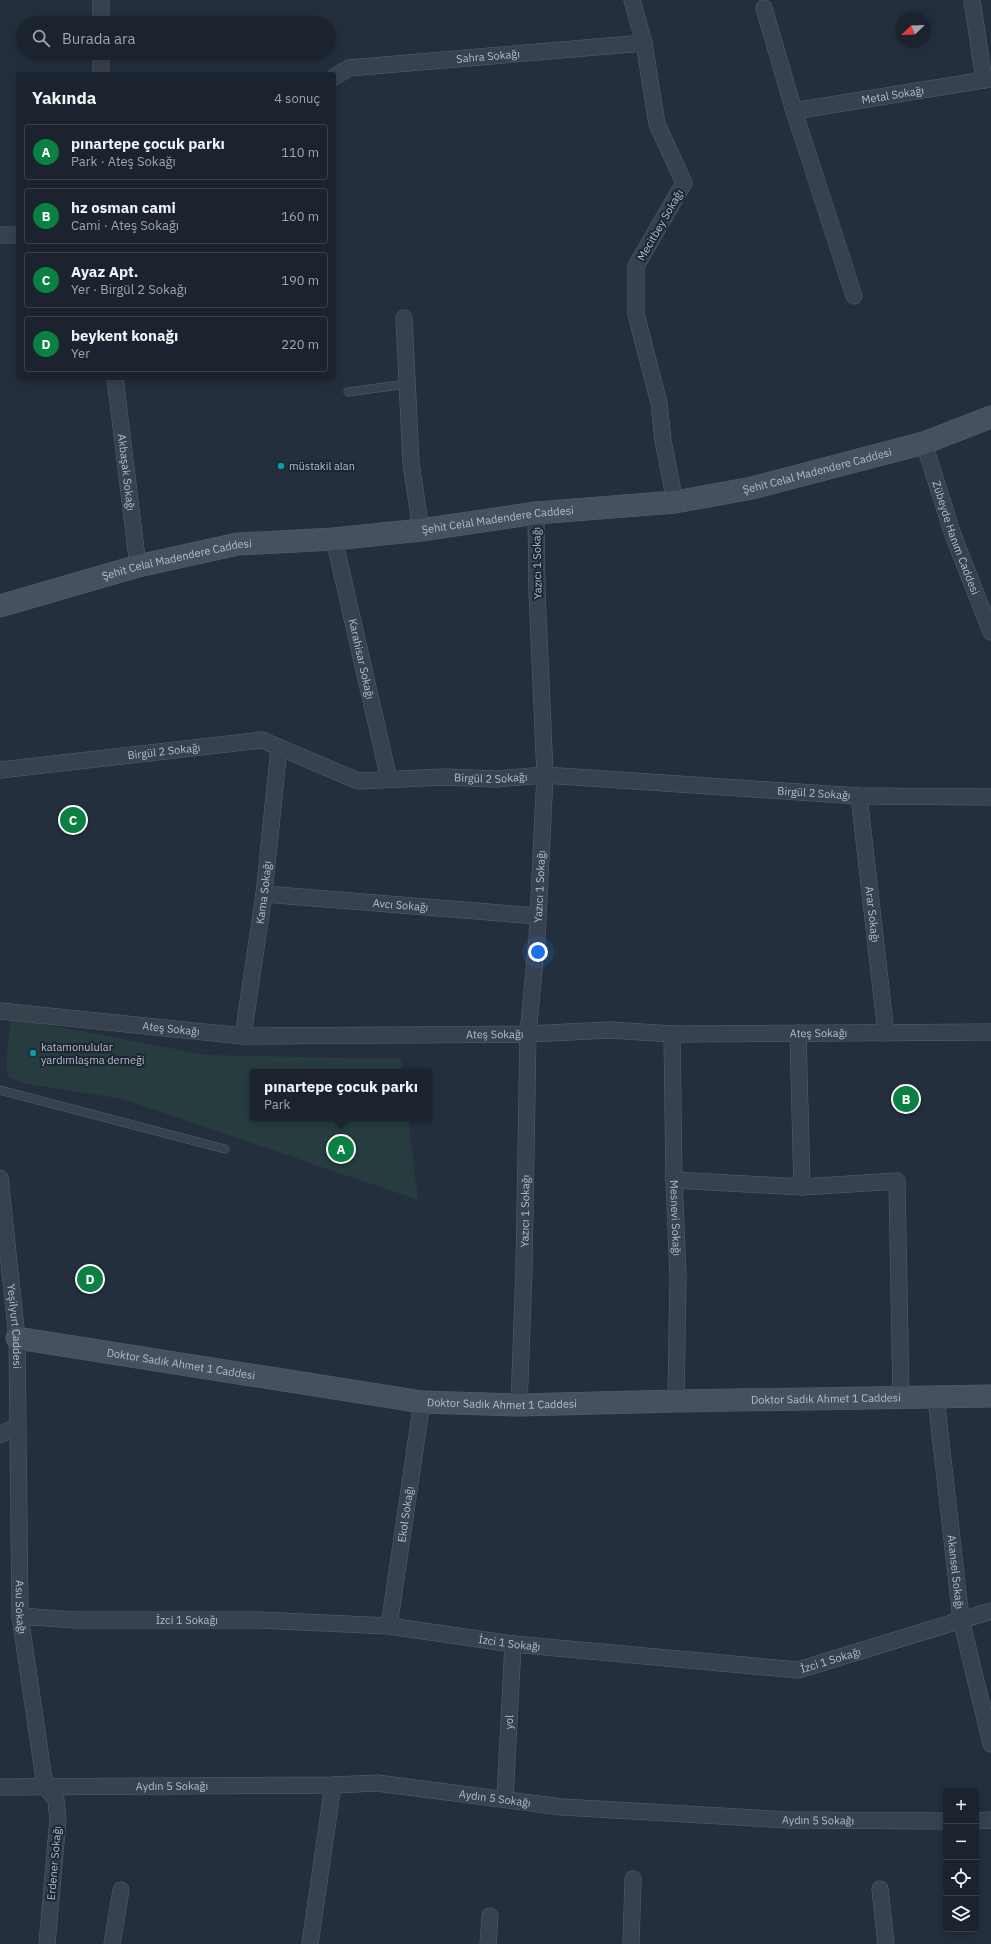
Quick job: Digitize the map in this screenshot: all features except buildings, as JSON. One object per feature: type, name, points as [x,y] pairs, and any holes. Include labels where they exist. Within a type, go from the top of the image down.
[{"type":"street","points":[[101,0],[101,16]]},
{"type":"street","name":"Mecitbey Sokağı","points":[[632,0],[644,43],[657,124],[684,183],[636,266],[636,314],[659,403],[663,440],[675,502]]},
{"type":"street","points":[[972,0],[987,80]]},
{"type":"street","points":[[764,8],[794,111],[854,296]]},
{"type":"street","name":"Sahra Sokağı","points":[[336,76],[349,68],[644,43]]},
{"type":"street","points":[[101,60],[101,72]]},
{"type":"street","name":"Metal Sokağı","points":[[794,111],[987,80]]},
{"type":"street","points":[[0,235],[16,235]]},
{"type":"street","points":[[404,318],[411,463],[421,530]]},
{"type":"street","name":"Akbaşak Sokağı","points":[[115,380],[138,566]]},
{"type":"street","name":"Şehit Celal Madendere Caddesi","points":[[0,606],[138,566],[238,544],[334,539],[421,530],[536,513],[675,502],[752,488],[924,443],[991,418]]},
{"type":"street","name":"Zübeyde Hanım Caddesi","points":[[924,443],[953,535],[991,632]]},
{"type":"street","name":"Yazıcı 1 Sokağı","points":[[519,1405],[524,1270],[528,1034],[537,916],[545,775],[537,591],[536,513]]},
{"type":"street","name":"Karahisar Sokağı","points":[[334,539],[389,779]]},
{"type":"street","name":"Birgül 2 Sokağı","points":[[0,770],[262,740],[358,781],[444,777],[496,779],[545,775],[859,796],[991,796]]},
{"type":"street","name":"Kama Sokağı","points":[[243,1036],[264,894],[279,748]]},
{"type":"street","name":"Arar Sokağı","points":[[859,796],[886,1033]]},
{"type":"street","name":"Avcı Sokağı","points":[[264,894],[537,916]]},
{"type":"street","name":"Ateş Sokağı","points":[[0,1011],[243,1036],[528,1034],[610,1030],[672,1034],[991,1032]]},
{"type":"street","points":[[798,1033],[802,1187]]},
{"type":"street","name":"Mesnevi Sokağı","points":[[672,1034],[674,1180],[678,1276],[676,1401]]},
{"type":"street","name":"Yeşilyurt Caddesi","points":[[0,1178],[17,1338],[17,1426]]},
{"type":"street","points":[[674,1180],[802,1187],[897,1181],[901,1398]]},
{"type":"street","name":"Doktor Sadık Ahmet 1 Caddesi","points":[[17,1338],[422,1402],[519,1405],[991,1396]]},
{"type":"street","name":"Akansel Sokağı","points":[[936,1398],[961,1619],[991,1744]]},
{"type":"street","name":"Ekol Sokağı","points":[[389,1626],[422,1402]]},
{"type":"street","points":[[0,1435],[17,1426]]},
{"type":"street","name":"Asu Sokağı","points":[[17,1426],[20,1616],[44,1786]]},
{"type":"street","name":"İzci 1 Sokağı","points":[[20,1616],[74,1620],[259,1620],[389,1626],[513,1644],[798,1670],[991,1611]]},
{"type":"street","name":"yol","points":[[505,1799],[513,1644]]},
{"type":"street","name":"Aydın 5 Sokağı","points":[[0,1787],[333,1785],[377,1783],[562,1807],[789,1820],[943,1821]]},
{"type":"street","points":[[310,1944],[333,1785]]},
{"type":"street","name":"Erdener Sokağı","points":[[44,1786],[56,1800],[58,1818],[47,1944]]},
{"type":"street","points":[[979,1821],[991,1820]]},
{"type":"street","points":[[630,1944],[633,1879]]},
{"type":"street","points":[[880,1889],[886,1944]]},
{"type":"street","points":[[112,1944],[121,1890]]},
{"type":"street","points":[[488,1944],[490,1916]]},
{"type":"lane","points":[[348,392],[408,384]]},
{"type":"lane","points":[[0,1090],[225,1149]]},
{"type":"green space","points":[[11,1018],[207,1055],[401,1059],[402,1069],[250,1069],[250,1121],[408,1121],[418,1200],[123,1099],[28,1084],[9,1078],[6,1065]]},
{"type":"place","name":"müstakil alan","points":[[281,466]]},
{"type":"place","name":"Ayaz Apt.","points":[[73,820]]},
{"type":"place","name":"katamonulular yardımlaşma derneği","points":[[33,1053]]},
{"type":"place","name":"hz osman cami","points":[[906,1099]]},
{"type":"place","name":"pınartepe çocuk parkı","points":[[341,1149]]},
{"type":"place","name":"beykent konağı","points":[[90,1279]]}]
